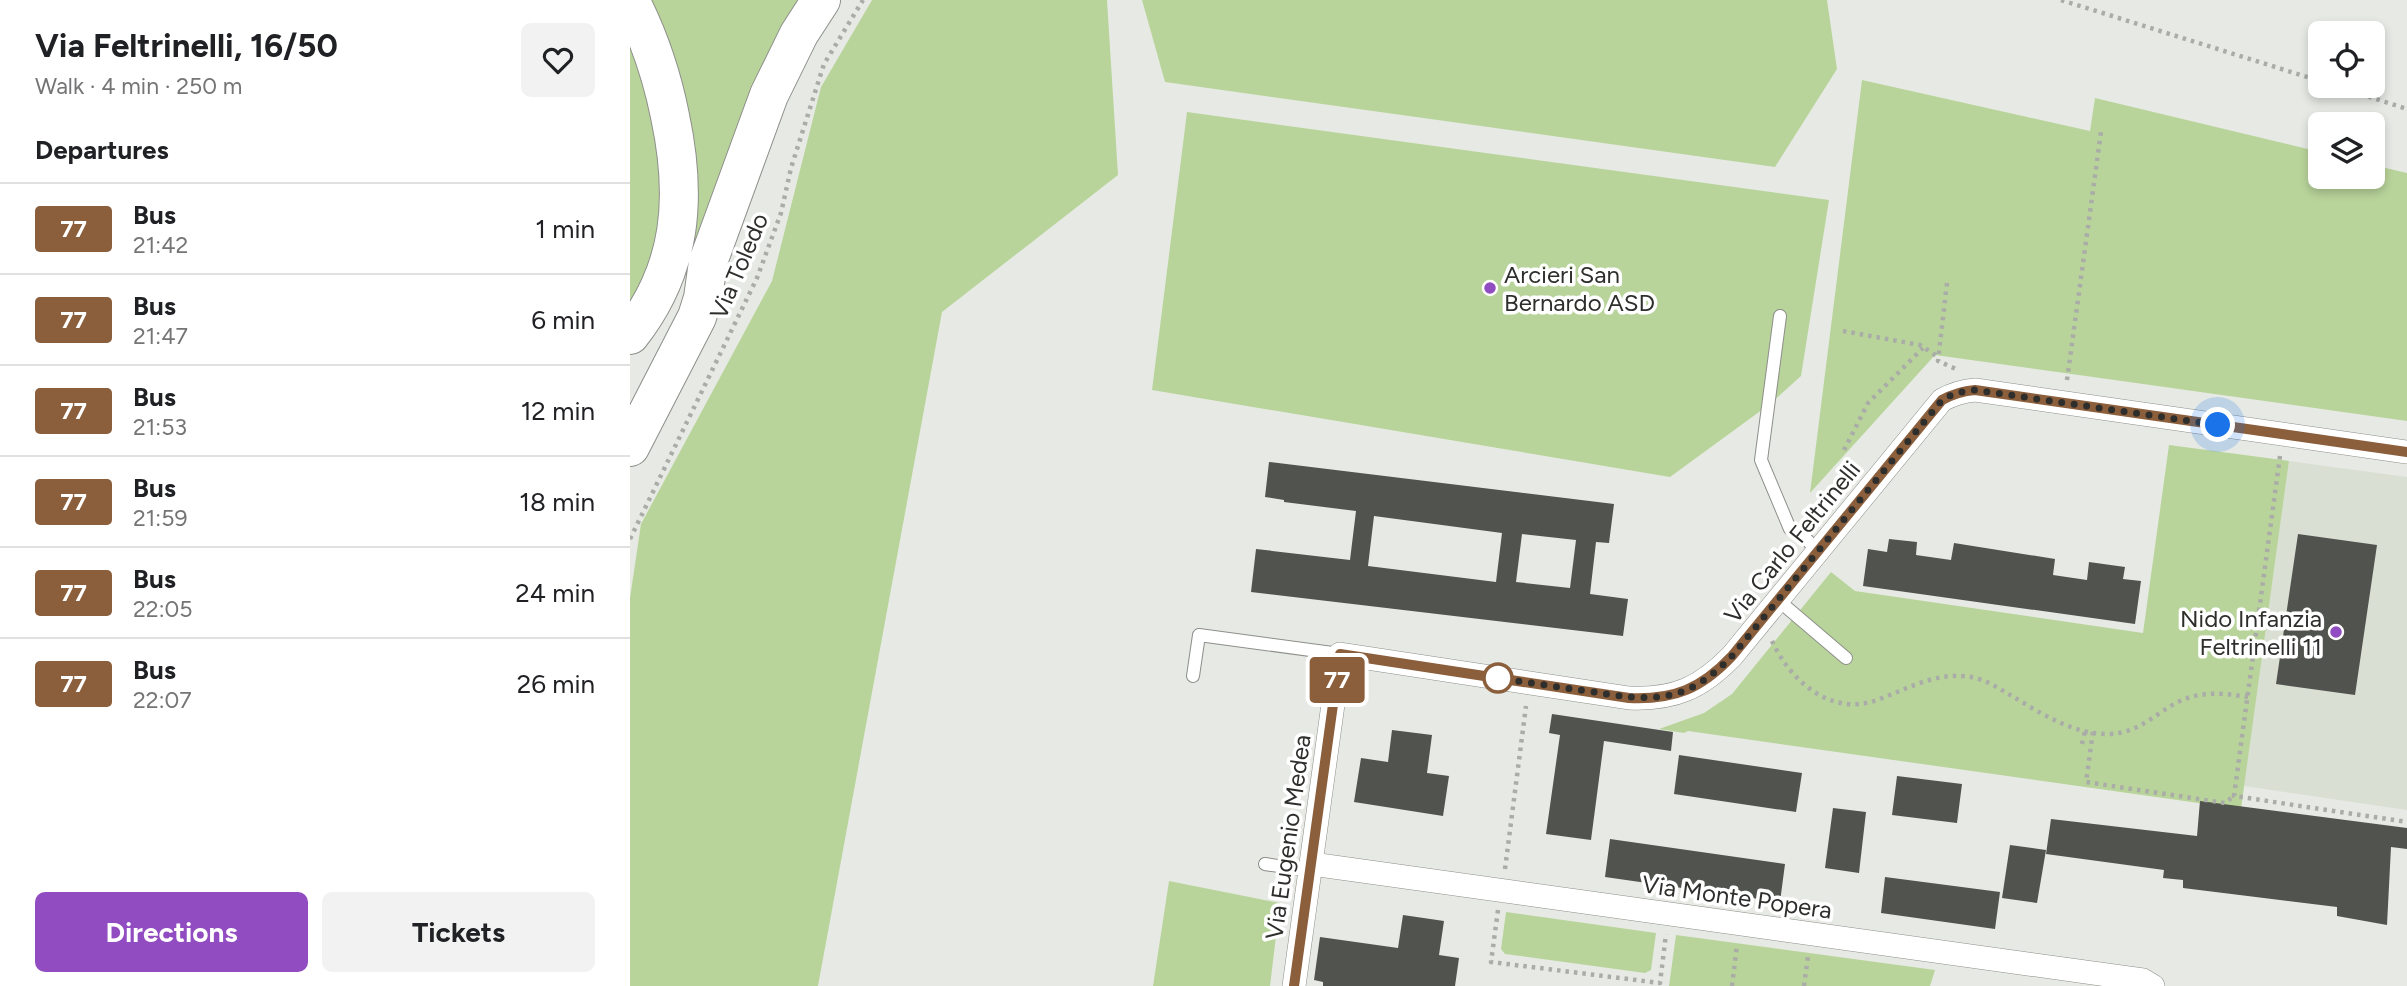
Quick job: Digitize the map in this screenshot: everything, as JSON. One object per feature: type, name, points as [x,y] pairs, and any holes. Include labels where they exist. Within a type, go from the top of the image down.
[{"type":"highway","points":[[630,0],[653,54],[666,97],[677,147],[681,205],[667,271],[652,303],[630,335]]},
{"type":"highway","points":[[630,412],[673,335],[708,262],[769,95],[799,34],[821,0]]},
{"type":"highway","points":[[630,447],[698,317],[708,262]]},
{"type":"street","name":"Via Carlo Feltrinelli","points":[[1340,654],[1617,696],[1654,699],[1698,686],[1717,672],[1942,400],[1955,393],[1975,390],[2407,452]]},
{"type":"street","name":"Via Eugenio Medea","points":[[1294,986],[1340,654]]},
{"type":"street","name":"Via Monte Popera","points":[[1311,867],[2130,978],[2146,981],[2153,986]]},
{"type":"lane","points":[[1780,316],[1760,460],[1790,528],[1799,531],[1818,552]]},
{"type":"lane","points":[[1778,600],[1846,658]]},
{"type":"lane","name":"Via Carlo Feltrinelli","points":[[1194,676],[1199,635],[1340,654]]},
{"type":"lane","points":[[1265,864],[1311,867]]},
{"type":"path","name":"Via Toledo","points":[[630,539],[757,278],[781,213],[791,168],[824,64],[863,0]]},
{"type":"path","points":[[2060,0],[2308,77]]},
{"type":"path","points":[[2372,98],[2407,110]]},
{"type":"path","points":[[2067,380],[2101,132]]},
{"type":"path","points":[[1948,283],[1938,361],[1956,369]]},
{"type":"path","points":[[1843,331],[1923,348],[1938,357]]},
{"type":"path","points":[[1844,450],[1868,403],[1923,348]]},
{"type":"path","points":[[2093,732],[2086,782],[2225,803],[2234,796],[2280,456]]},
{"type":"path","points":[[1770,637],[1795,678],[1813,691],[1835,701],[1864,703],[1925,680],[1965,677],[1986,682],[2046,715],[2084,731],[2111,734],[2137,729],[2181,701],[2203,694],[2248,697]]},
{"type":"path","points":[[1504,873],[1526,706]]},
{"type":"path","points":[[2082,744],[2084,731]]},
{"type":"path","points":[[2234,796],[2407,822]]},
{"type":"path","points":[[1498,906],[1491,962],[1660,983],[1666,929]]},
{"type":"path","points":[[1732,986],[1738,939]]},
{"type":"path","points":[[1804,986],[1809,948]]},
{"type":"shaded area","name":"Nido Infanzia Feltrinelli 11","points":[[2289,461],[2407,477],[2407,810],[2244,786]]},
{"type":"green space","points":[[646,0],[803,0],[690,270],[682,267]]},
{"type":"green space","points":[[872,0],[1107,0],[1118,175],[942,312],[818,986],[630,986],[630,598],[641,524],[772,281],[821,87]]},
{"type":"green space","points":[[1142,0],[1827,0],[1837,69],[1775,167],[1165,82]]},
{"type":"green space","points":[[630,36],[652,86],[661,184],[655,255],[630,311]]},
{"type":"green space","points":[[1862,80],[2090,131],[2095,98],[2308,149],[2308,189],[2385,189],[2385,168],[2407,173],[2407,421],[1935,355],[1810,493]]},
{"type":"green space","name":"Arcieri San Bernardo ASD","points":[[1187,112],[1829,200],[1801,376],[1770,404],[1670,477],[1152,390]]},
{"type":"green space","points":[[2169,445],[2289,461],[2241,809],[1659,729],[1704,713],[1732,694],[1831,572],[1855,591],[2143,633]]},
{"type":"green space","points":[[1169,881],[1280,903],[1270,986],[1153,986]]},
{"type":"green space","points":[[1506,912],[1656,933],[1651,970],[1645,973],[1505,954],[1501,949]]},
{"type":"green space","points":[[1676,935],[1935,970],[1930,986],[1669,986]]},
{"type":"building","points":[[1269,462],[1614,504],[1609,543],[1596,542],[1590,594],[1628,599],[1623,636],[1251,592],[1256,549],[1350,560],[1356,511],[1265,497]],"holes":[[[1374,516],[1502,533],[1496,582],[1368,566]],[[1522,534],[1576,540],[1570,588],[1516,582]]]},
{"type":"building","points":[[2298,534],[2377,545],[2355,695],[2276,684]]},
{"type":"building","points":[[1889,539],[1917,542],[1916,555],[1951,560],[1954,543],[2055,559],[2053,575],[2087,580],[2089,562],[2125,567],[2123,579],[2141,581],[2135,624],[1863,586],[1868,549],[1887,552]]},
{"type":"building","points":[[1552,714],[1673,732],[1671,751],[1604,741],[1591,840],[1546,834],[1560,735],[1549,733]]},
{"type":"building","points":[[1392,730],[1432,735],[1427,773],[1449,776],[1443,816],[1354,802],[1361,758],[1388,762]]},
{"type":"building","points":[[1679,755],[1802,773],[1796,812],[1674,794]]},
{"type":"building","points":[[1897,776],[1962,784],[1957,823],[1892,815]]},
{"type":"building","points":[[2200,801],[2407,828],[2407,849],[2391,847],[2387,925],[2337,916],[2337,907],[2183,888],[2183,880],[2163,878],[2164,870],[2046,854],[2051,819],[2197,836]]},
{"type":"building","points":[[1833,808],[1866,812],[1859,873],[1825,868]]},
{"type":"building","points":[[1610,839],[1785,864],[1780,902],[1605,877]]},
{"type":"building","points":[[2010,845],[2046,850],[2037,903],[2002,898]]},
{"type":"building","points":[[1885,877],[2000,892],[1995,929],[1881,913]]},
{"type":"building","points":[[1403,915],[1444,921],[1439,955],[1459,958],[1455,986],[1323,986],[1323,982],[1314,980],[1320,937],[1398,948]]},
{"type":"bus line","name":"77","points":[[1294,986],[1340,654],[1629,698],[1654,699],[1698,686],[1732,656],[1942,400],[1955,393],[1975,390],[2407,452]]},
{"type":"place","name":"Arcieri San Bernardo ASD","points":[[1490,288]]},
{"type":"place","name":"Nido Infanzia Feltrinelli 11","points":[[2336,632]]},
{"type":"route","points":[[1498,678],[1629,698],[1654,699],[1698,686],[1732,656],[1942,400],[1955,393],[1975,390],[2218,425]]}]
